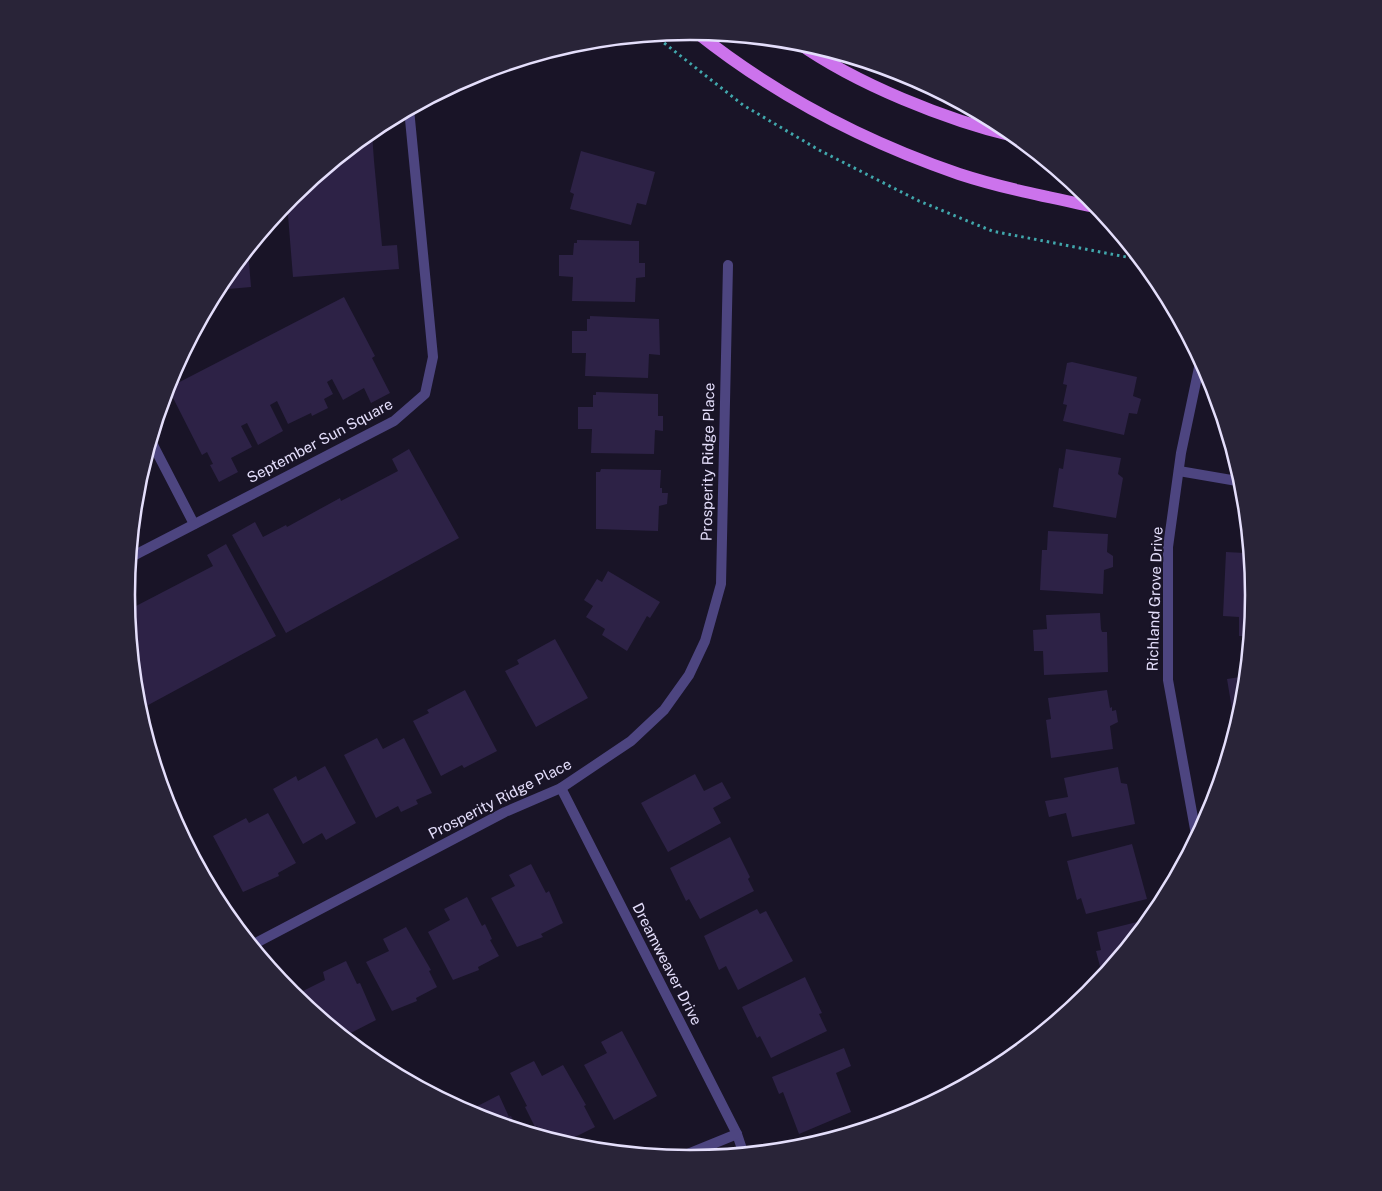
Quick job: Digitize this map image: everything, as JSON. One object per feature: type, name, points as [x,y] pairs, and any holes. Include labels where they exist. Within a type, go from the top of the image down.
[{"type":"main road","points":[[707,40],[736,64],[788,97],[865,138],[961,174],[1085,204]]},
{"type":"main road","points":[[822,56],[869,83],[927,108],[997,132]]},
{"type":"street","name":"September Sun Square","points":[[137,553],[394,421],[425,394],[433,357],[410,116]]},
{"type":"street","name":"Prosperity Ridge Place","points":[[257,942],[505,812],[561,788],[631,741],[664,710],[689,675],[705,641],[721,584],[728,264]]},
{"type":"street","name":"Richland Grove Drive","points":[[1195,828],[1168,680],[1168,547],[1179,471],[1198,371]]},
{"type":"street","points":[[155,448],[194,524]]},
{"type":"street","points":[[1179,471],[1235,481]]},
{"type":"street","name":"Dreamweaver Drive","points":[[561,788],[737,1134],[742,1148]]},
{"type":"street","points":[[696,1151],[737,1134]]},
{"type":"path","points":[[661,41],[743,105],[819,150],[919,201],[992,232],[1133,258]]},
{"type":"building","points":[[373,141],[382,246],[397,245],[399,269],[293,277],[288,214],[325,178]]},
{"type":"building","points":[[581,151],[655,172],[646,205],[637,203],[631,225],[570,209],[574,194],[570,192]]},
{"type":"building","points":[[577,240],[639,241],[639,263],[645,263],[645,277],[636,278],[635,302],[572,301],[573,277],[559,276],[559,255],[573,255],[574,243],[577,243]]},
{"type":"building","points":[[249,259],[251,287],[228,289]]},
{"type":"building","points":[[344,297],[375,356],[372,358],[390,393],[371,403],[364,388],[343,400],[332,379],[327,382],[333,394],[324,399],[328,408],[312,416],[311,413],[288,424],[277,401],[270,405],[283,431],[258,445],[247,423],[241,426],[252,447],[231,458],[238,472],[219,482],[210,465],[213,464],[207,452],[202,455],[173,397],[178,383]]},
{"type":"building","points":[[590,316],[659,319],[660,355],[649,354],[648,378],[585,376],[586,353],[572,353],[572,331],[587,331],[587,319],[590,319]]},
{"type":"building","points":[[1072,362],[1137,377],[1133,396],[1141,399],[1137,414],[1129,413],[1124,435],[1063,421],[1067,405],[1063,404],[1067,385],[1063,384],[1067,363]]},
{"type":"building","points":[[596,392],[658,394],[658,416],[663,416],[663,431],[655,430],[654,454],[591,453],[592,429],[578,429],[578,407],[593,407],[593,395],[596,395]]},
{"type":"building","points":[[409,449],[459,538],[286,633],[232,535],[255,522],[263,537],[286,525],[287,527],[340,498],[341,501],[398,471],[392,459]]},
{"type":"building","points":[[1066,449],[1121,458],[1118,474],[1123,478],[1116,518],[1053,507],[1059,468],[1063,469]]},
{"type":"building","points":[[601,469],[661,470],[660,488],[662,488],[662,493],[668,493],[667,504],[659,506],[658,531],[596,529],[596,472],[600,472]]},
{"type":"building","points":[[1048,531],[1108,534],[1107,552],[1113,556],[1113,567],[1104,570],[1103,594],[1040,590],[1042,550],[1047,550]]},
{"type":"building","points":[[226,544],[276,636],[146,706],[140,668],[136,606],[213,566],[207,555]]},
{"type":"building","points":[[1226,552],[1244,553],[1245,636],[1239,636],[1239,617],[1223,616]]},
{"type":"building","points":[[608,571],[660,602],[650,618],[647,616],[627,651],[602,635],[605,629],[586,617],[593,606],[584,600],[597,579],[602,582]]},
{"type":"building","points":[[1100,613],[1102,632],[1107,632],[1108,672],[1044,675],[1043,651],[1034,651],[1033,630],[1047,629],[1046,615]]},
{"type":"building","points":[[555,639],[588,698],[536,727],[505,671],[519,664],[517,660]]},
{"type":"building","points":[[1241,677],[1235,709],[1232,709],[1227,679]]},
{"type":"building","points":[[465,690],[497,751],[464,768],[462,765],[441,776],[413,721],[429,713],[427,710]]},
{"type":"building","points":[[1107,690],[1110,708],[1112,707],[1112,711],[1116,710],[1118,722],[1110,726],[1113,749],[1051,758],[1046,720],[1051,719],[1048,698]]},
{"type":"building","points":[[377,738],[383,749],[404,738],[432,793],[416,800],[418,804],[401,812],[398,806],[376,818],[344,755]]},
{"type":"building","points":[[325,766],[356,823],[326,840],[322,833],[303,844],[273,789],[296,776],[298,781]]},
{"type":"building","points":[[1118,767],[1121,783],[1127,784],[1135,824],[1072,837],[1066,813],[1049,817],[1045,801],[1068,797],[1064,778]]},
{"type":"building","points":[[695,774],[704,791],[722,782],[731,798],[713,808],[721,823],[668,852],[641,803]]},
{"type":"building","points":[[268,813],[296,863],[278,873],[279,876],[243,892],[213,836],[246,818],[249,823]]},
{"type":"building","points":[[730,837],[750,877],[748,879],[754,891],[700,919],[689,899],[686,901],[670,868]]},
{"type":"building","points":[[1132,844],[1147,899],[1086,914],[1081,898],[1077,900],[1067,861]]},
{"type":"building","points":[[531,864],[546,893],[549,891],[563,923],[541,934],[543,937],[517,947],[491,898],[515,886],[509,875]]},
{"type":"building","points":[[467,897],[482,926],[485,924],[492,939],[490,940],[499,956],[478,967],[479,970],[453,980],[428,932],[450,920],[444,909]]},
{"type":"building","points":[[757,909],[760,914],[766,911],[793,961],[738,990],[726,966],[719,970],[704,936]]},
{"type":"building","points":[[1141,921],[1101,970],[1096,951],[1101,950],[1097,932]]},
{"type":"building","points":[[406,927],[431,970],[429,971],[437,987],[416,998],[417,1001],[392,1011],[366,962],[389,951],[383,939]]},
{"type":"building","points":[[346,961],[357,984],[360,983],[376,1020],[350,1033],[325,1013],[303,991],[325,980],[323,972]]},
{"type":"building","points":[[805,977],[822,1013],[819,1014],[827,1031],[771,1058],[760,1036],[757,1038],[742,1007]]},
{"type":"building","points":[[622,1031],[657,1096],[614,1120],[584,1065],[607,1053],[601,1042]]},
{"type":"building","points":[[844,1048],[851,1066],[836,1073],[851,1112],[799,1134],[783,1092],[779,1094],[772,1077]]},
{"type":"building","points":[[534,1061],[542,1076],[563,1065],[586,1105],[584,1106],[595,1127],[573,1138],[539,1130],[537,1126],[535,1127],[525,1107],[527,1106],[510,1073]]},
{"type":"building","points":[[499,1095],[509,1117],[511,1116],[514,1123],[478,1109],[475,1108]]}]
